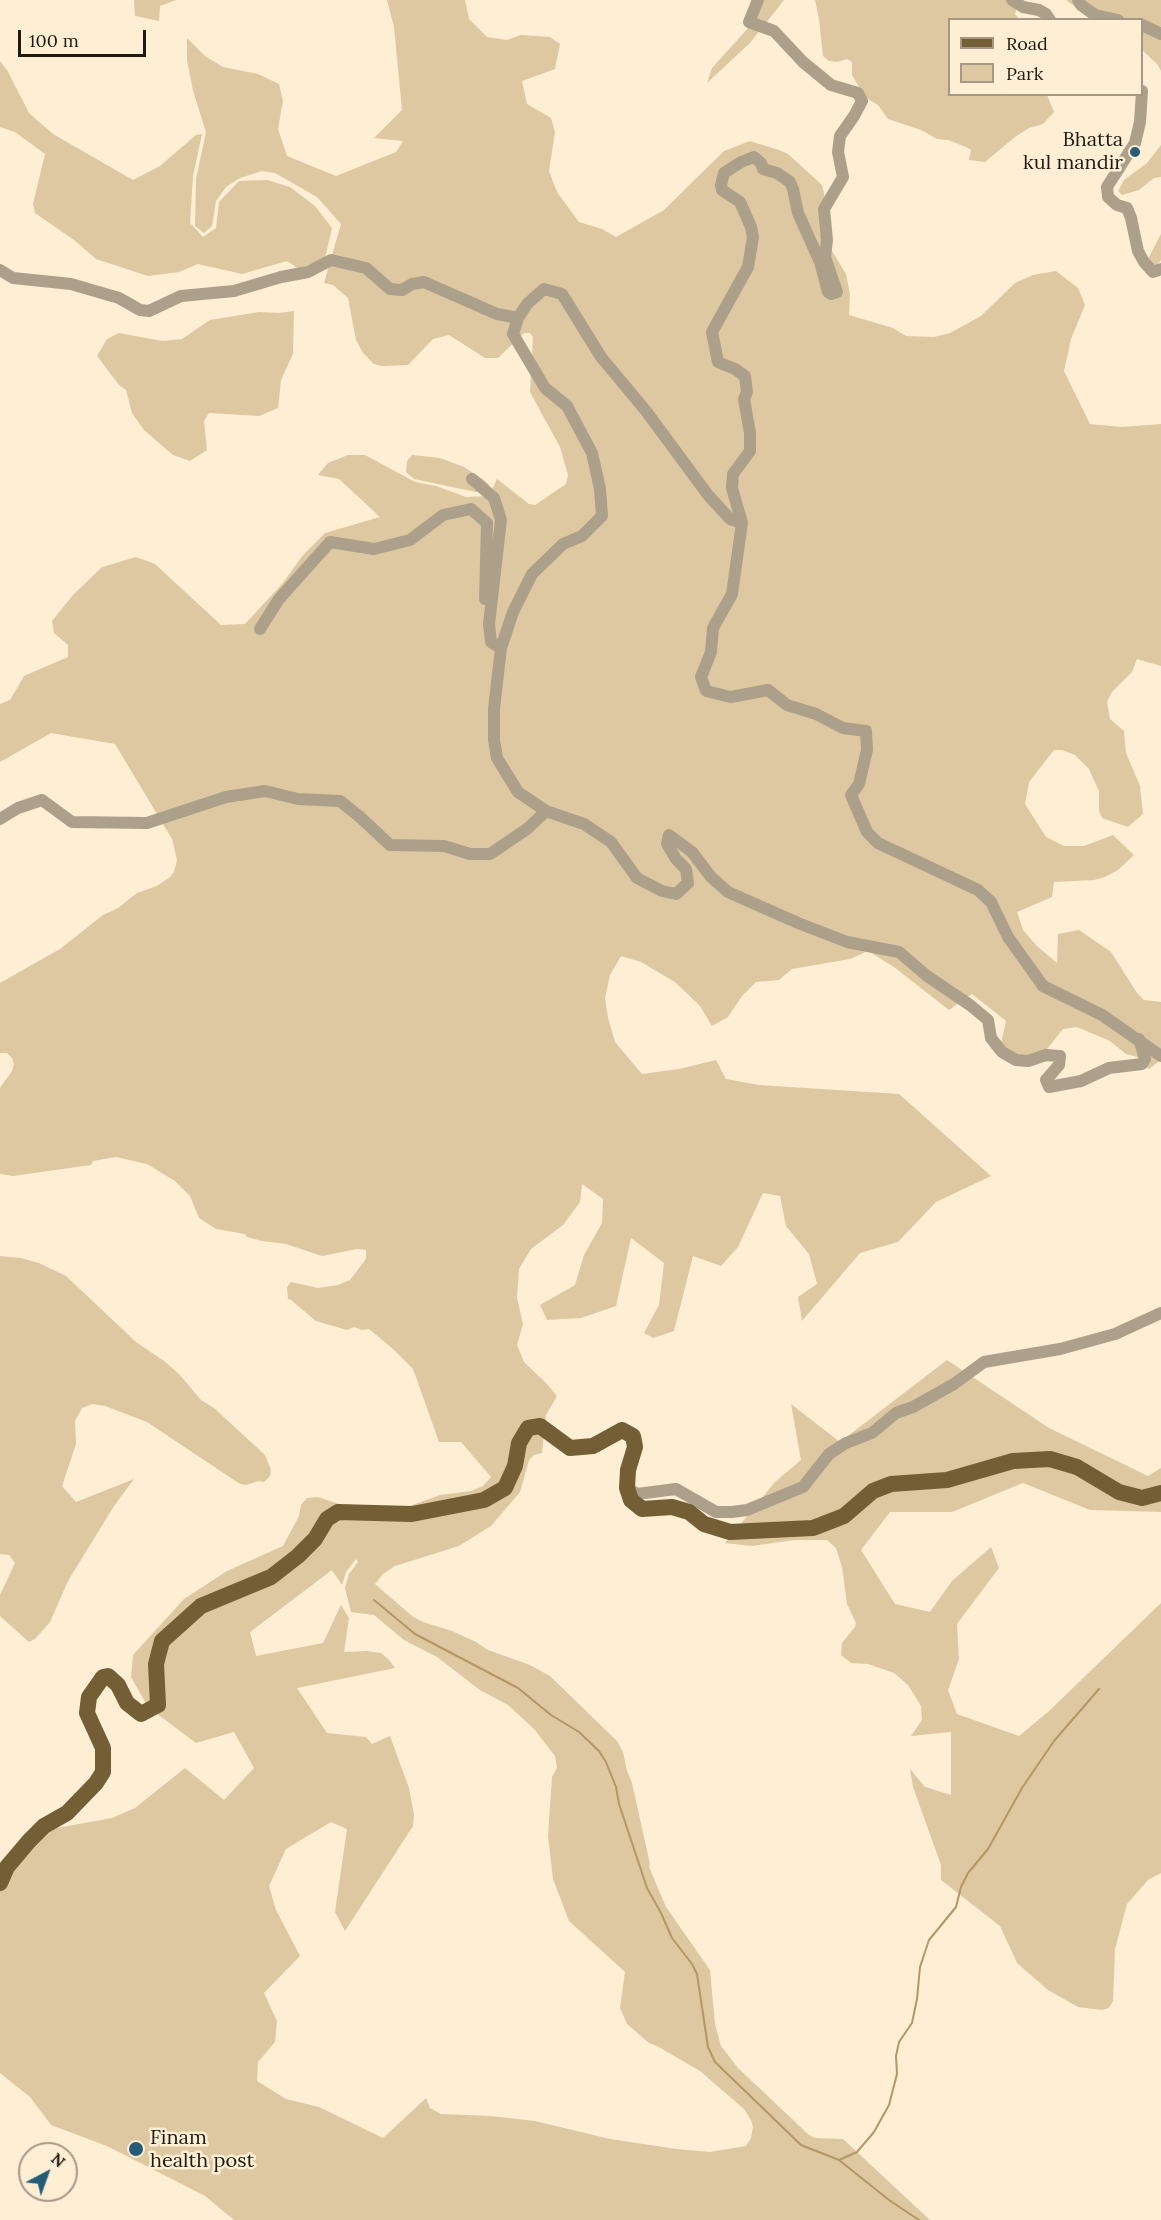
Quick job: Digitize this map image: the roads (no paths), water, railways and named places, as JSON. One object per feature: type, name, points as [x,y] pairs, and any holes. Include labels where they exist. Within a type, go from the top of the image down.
[{"type":"main road","points":[[0,1883],[7,1867],[29,1841],[44,1826],[67,1813],[96,1783],[103,1772],[103,1748],[87,1713],[89,1697],[103,1677],[108,1676],[118,1685],[127,1703],[141,1714],[158,1705],[156,1664],[162,1641],[201,1606],[271,1577],[298,1556],[315,1539],[327,1519],[338,1512],[412,1514],[484,1500],[505,1488],[515,1466],[519,1443],[528,1428],[540,1426],[570,1448],[593,1446],[622,1430],[633,1436],[635,1447],[628,1470],[627,1488],[630,1500],[642,1509],[672,1507],[689,1512],[704,1524],[730,1532],[813,1528],[844,1516],[873,1491],[891,1484],[947,1480],[1012,1461],[1050,1459],[1077,1467],[1119,1492],[1142,1498],[1161,1493]]},
{"type":"street","points":[[758,0],[749,22],[774,32],[803,62],[831,85],[858,93],[862,101],[840,136],[838,152],[843,177],[824,209],[827,240],[825,257],[837,292],[831,294],[828,292],[820,262],[798,213],[790,182],[777,173],[762,169],[761,163],[754,158],[741,162],[724,173],[722,190],[740,202],[753,237],[748,267],[712,332],[718,362],[745,376],[747,392],[744,399],[750,433],[750,451],[733,474],[732,488],[742,523],[732,594],[713,628],[711,652],[701,677],[706,691],[731,697],[768,690],[787,705],[816,714],[843,728],[866,731],[867,750],[859,784],[851,795],[867,832],[878,843],[978,890],[991,902],[1008,937],[1043,986],[1102,1015],[1161,1056]]},
{"type":"street","points":[[1012,0],[1023,7],[1039,10],[1049,18]]},
{"type":"street","points":[[1078,0],[1095,15],[1109,18]]},
{"type":"street","points":[[1143,25],[1161,34]]},
{"type":"street","points":[[1142,96],[1135,143],[1107,187],[1108,197],[1117,205],[1127,208],[1143,262],[1153,272],[1161,269]]},
{"type":"street","points":[[0,270],[13,279],[71,284],[119,298],[141,310],[149,311],[181,296],[234,291],[281,277],[308,272],[331,260],[366,268],[390,289],[402,290],[412,284],[424,282],[496,314],[518,318]]},
{"type":"street","points":[[742,523],[730,519],[708,495],[646,411],[601,357],[562,294],[544,289],[527,304],[518,318],[513,334],[545,388],[567,406],[592,453],[600,489],[602,516],[582,536],[563,544],[531,573],[513,612],[501,648],[494,709],[494,740],[498,758],[518,792],[546,811],[584,824],[611,842],[637,878],[662,891],[676,894],[688,883],[686,869],[676,859],[667,843],[669,835],[692,852],[711,877],[728,892],[848,942],[899,952],[927,976],[988,1020],[991,1038],[1002,1052],[1016,1060],[1028,1061],[1046,1056],[1060,1056],[1059,1065],[1046,1080],[1049,1087],[1082,1081],[1109,1068],[1142,1064],[1146,1059],[1139,1039]]},
{"type":"street","points":[[472,479],[494,498],[501,520],[489,624]]},
{"type":"street","points":[[260,629],[279,599],[330,543],[374,549],[410,540],[443,515],[471,510],[487,523],[485,602],[491,642],[501,648]]},
{"type":"street","points":[[0,819],[18,808],[42,800],[72,822],[147,823],[226,796],[265,791],[298,798],[340,801],[390,845],[444,846],[470,854],[490,854],[526,829],[546,811]]},
{"type":"street","points":[[627,1488],[637,1494],[676,1489],[716,1512],[747,1509],[803,1487],[829,1454],[846,1443],[872,1433],[896,1413],[913,1407],[954,1384],[984,1362],[1060,1348],[1115,1334],[1161,1313]]},
{"type":"waterway","points":[[374,1600],[415,1634],[518,1688],[551,1715],[579,1732],[599,1751],[616,1787],[619,1804],[647,1888],[672,1938],[697,1974],[708,2047],[715,2062],[801,2145],[839,2160],[889,2200],[919,2220]]},
{"type":"waterway","points":[[839,2160],[857,2152],[874,2132],[889,2105],[897,2074],[896,2056],[899,2042],[912,2023],[920,1967],[929,1940],[956,1907],[961,1887],[968,1873],[988,1849],[1022,1788],[1054,1741],[1099,1689]]},
{"type":"place","name":"Bhatta kul mandir","points":[[1135,152]]},
{"type":"place","name":"Finam health post","points":[[136,2149]]}]
